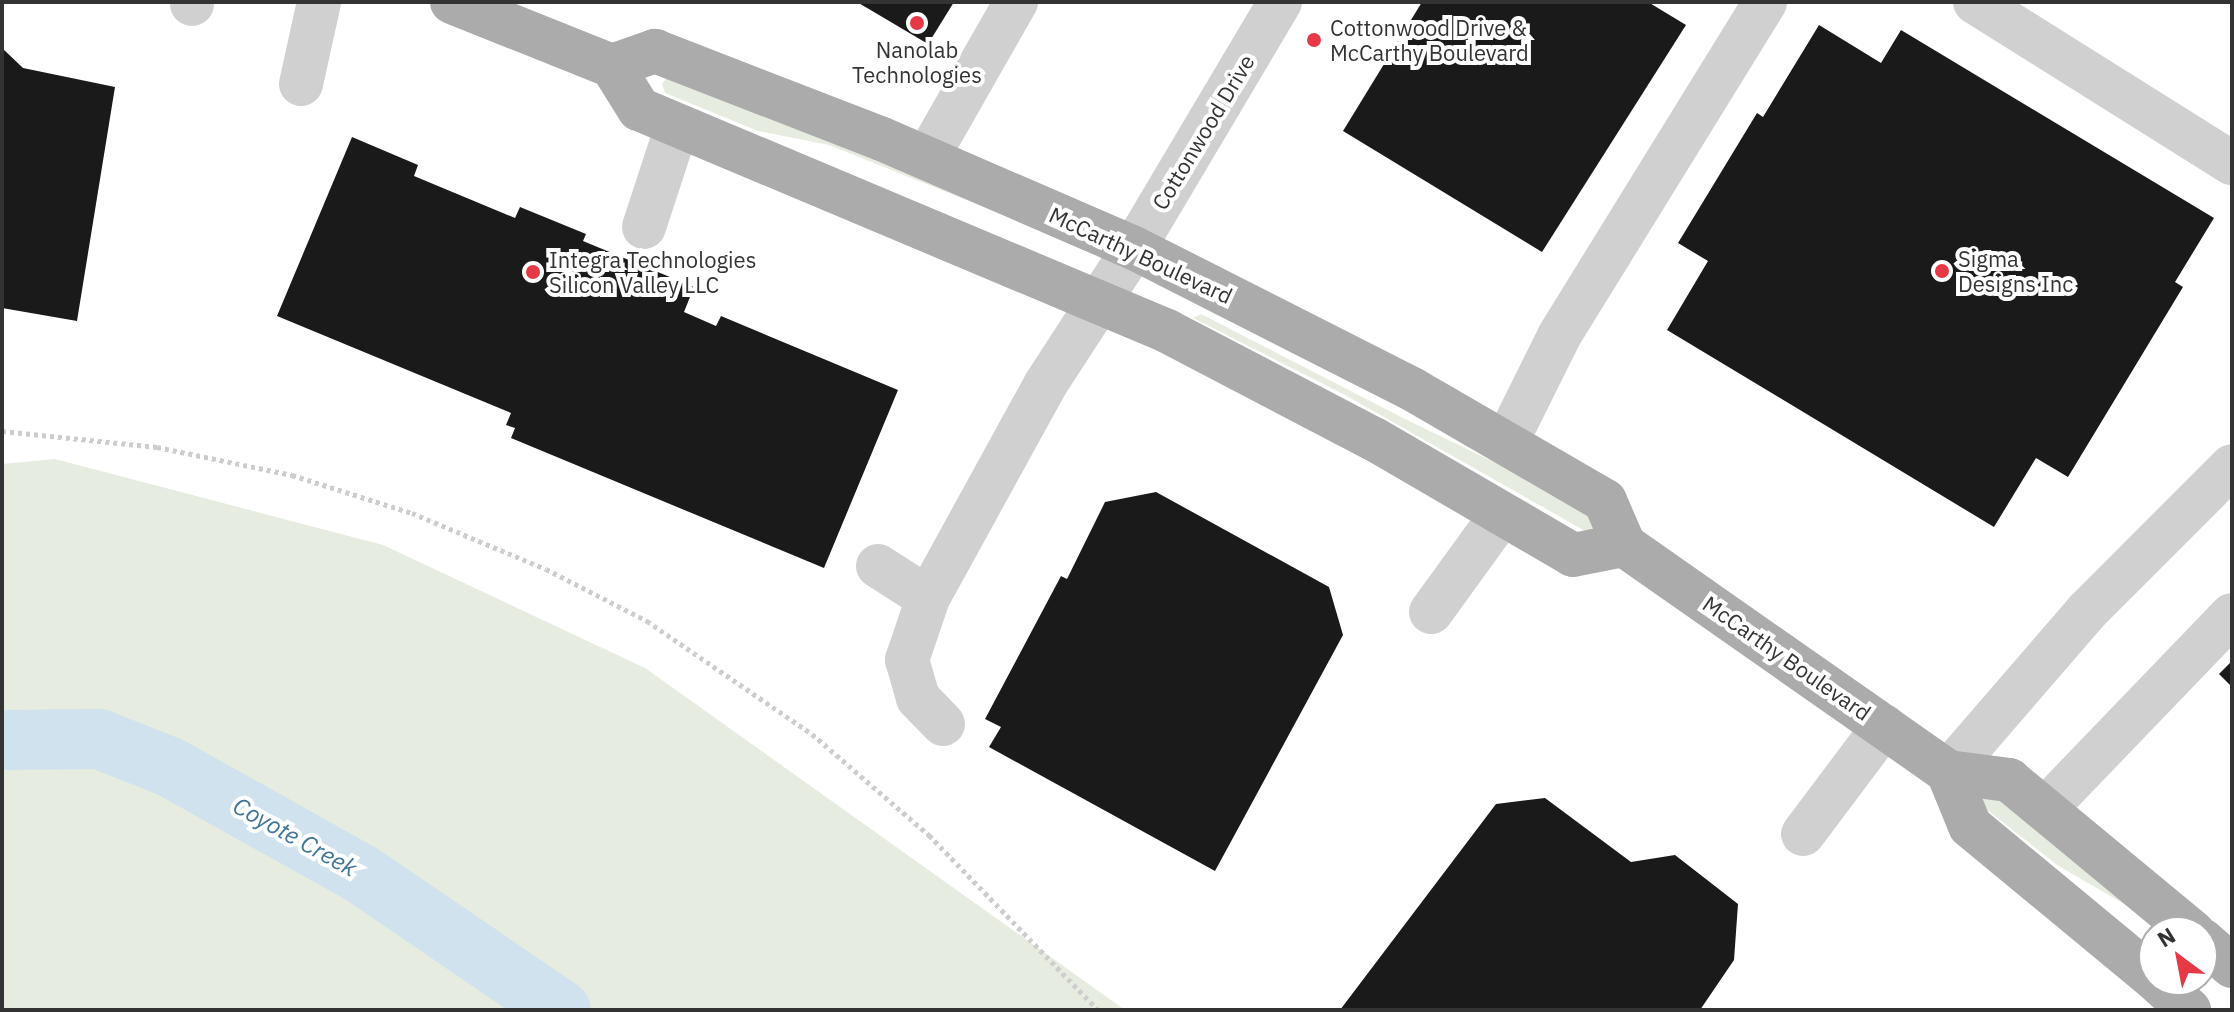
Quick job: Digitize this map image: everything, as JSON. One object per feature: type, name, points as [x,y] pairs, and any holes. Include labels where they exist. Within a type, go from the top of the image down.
[{"type":"main road","points":[[452,2],[521,14],[612,66],[639,109],[854,195],[1167,331],[1374,439],[1573,555],[1624,545]]},
{"type":"main road","name":"McCarthy Boulevard","points":[[612,66],[655,51],[927,158],[1134,248],[1412,389],[1605,501],[1624,545],[1948,772],[2009,780],[2174,916]]},
{"type":"main road","points":[[1948,772],[1970,826],[2138,965]]},
{"type":"main road","points":[[2174,996],[2189,1010]]},
{"type":"street","points":[[301,84],[319,2]]},
{"type":"street","points":[[927,158],[1016,2]]},
{"type":"street","name":"Cottonwood Drive","points":[[943,724],[918,698],[907,660],[928,598],[1045,385],[1134,248],[1280,2]]},
{"type":"street","points":[[1506,443],[1559,336],[1765,2]]},
{"type":"street","points":[[1975,2],[2232,163]]},
{"type":"street","points":[[644,227],[677,126]]},
{"type":"street","points":[[1948,772],[2086,612],[2232,466]]},
{"type":"street","points":[[1431,612],[1502,514]]},
{"type":"street","points":[[878,566],[928,598]]},
{"type":"street","points":[[2045,809],[2232,615]]},
{"type":"street","points":[[1803,834],[1884,726]]},
{"type":"path","points":[[2,431],[157,447],[292,475],[412,513],[546,569],[647,621],[812,734],[929,835],[1098,1010]]},
{"type":"shaded area","points":[[672,70],[1076,244],[829,145],[758,131],[665,93],[662,84]]},
{"type":"shaded area","points":[[1201,314],[1407,420],[1604,515],[1592,535],[1345,395],[1193,318]]},
{"type":"shaded area","points":[[55,459],[383,545],[645,668],[1125,1010],[2,1010],[2,464]]},
{"type":"shaded area","points":[[1991,788],[2143,915],[2057,865],[1986,809],[1981,803]]},
{"type":"building","name":"Nanolab Technologies","points":[[857,2],[954,2],[928,44]]},
{"type":"building","points":[[1422,2],[1648,2],[1686,25],[1542,252],[1343,131]]},
{"type":"building","name":"Sigma Designs Inc","points":[[1819,25],[1881,63],[1901,30],[2214,218],[2175,282],[2183,287],[2068,477],[2036,458],[1994,527],[1667,330],[1708,261],[1678,243],[1757,113],[1763,117]]},
{"type":"building","points":[[2,48],[23,68],[115,87],[77,321],[2,308]]},
{"type":"building","points":[[352,137],[418,165],[414,176],[515,218],[520,207],[586,234],[583,241],[694,287],[684,312],[716,326],[721,316],[898,390],[824,568],[511,438],[515,428],[506,425],[511,413],[277,316]]},
{"type":"building","points":[[1156,492],[1329,587],[1343,635],[1215,871],[989,747],[1001,727],[985,719],[1061,576],[1067,579],[1105,502]]},
{"type":"building","points":[[2232,661],[2232,687],[2219,674]]},
{"type":"building","points":[[1545,798],[1631,862],[1675,855],[1738,904],[1734,960],[1700,1010],[1340,1010],[1496,804]]},
{"type":"waterway","name":"Coyote Creek","points":[[2,740],[99,739],[170,767],[360,873],[561,1010]]},
{"type":"place","name":"Nanolab Technologies","points":[[917,23]]},
{"type":"place","name":"Cottonwood Drive & McCarthy Boulevard","points":[[1314,40]]},
{"type":"place","name":"Sigma Designs Inc","points":[[1942,271]]},
{"type":"place","name":"Integra Technologies Silicon Valley LLC","points":[[533,272]]}]
